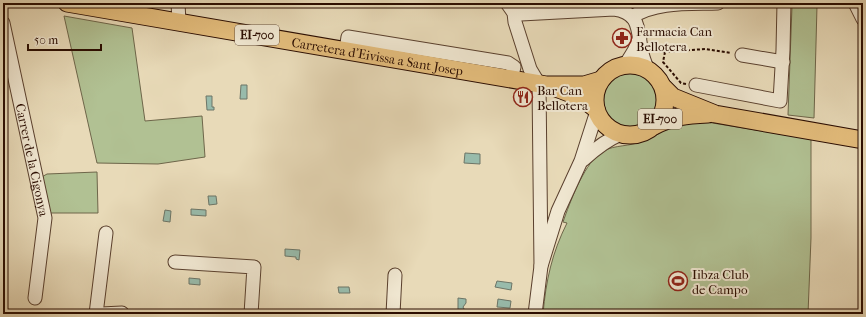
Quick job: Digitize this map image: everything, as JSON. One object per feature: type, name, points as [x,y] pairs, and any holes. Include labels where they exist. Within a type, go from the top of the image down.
[{"type":"main road","name":"Carretera d'Eivissa a Sant Josep","points":[[68,3],[542,84],[584,85],[601,80]]},
{"type":"main road","points":[[626,64],[633,64],[647,68]]},
{"type":"main road","name":"EI-700","points":[[601,80],[612,69],[626,64]]},
{"type":"main road","name":"EI-700","points":[[647,68],[657,76],[664,88],[673,96],[715,114]]},
{"type":"main road","points":[[596,110],[595,94],[601,80]]},
{"type":"main road","name":"Carretera d'Eivissa a Sant Josep","points":[[542,84],[582,98],[596,110]]},
{"type":"main road","name":"EI-700","points":[[654,126],[663,115],[665,108],[666,102],[664,88]]},
{"type":"main road","name":"EI-700","points":[[596,110],[606,126],[613,131],[630,135],[639,134],[668,119],[684,115],[715,114],[863,140]]},
{"type":"street","points":[[176,3],[179,22]]},
{"type":"street","points":[[632,16],[639,12],[660,6],[718,3]]},
{"type":"street","points":[[696,85],[780,101],[783,62],[784,3]]},
{"type":"street","points":[[854,3],[863,19]]},
{"type":"street","points":[[510,8],[531,14],[614,9],[622,10],[632,16],[639,30],[642,52],[647,68]]},
{"type":"street","points":[[510,8],[530,69],[542,84],[541,266],[535,314]]},
{"type":"street","name":"Carrer de la Cigonya","points":[[3,23],[45,218],[35,298]]},
{"type":"street","points":[[626,64],[640,37]]},
{"type":"street","points":[[742,55],[783,62]]},
{"type":"street","points":[[541,266],[558,211],[581,161],[596,110]]},
{"type":"street","points":[[581,161],[610,138],[622,134]]},
{"type":"street","points":[[96,314],[106,233]]},
{"type":"street","points":[[175,262],[254,267],[251,314]]},
{"type":"street","points":[[393,314],[395,275]]},
{"type":"street","points":[[101,314],[122,314]]},
{"type":"path","points":[[696,85],[681,83],[663,62],[665,52],[705,49],[742,55]]},
{"type":"shaded area","points":[[792,6],[817,6],[814,118],[788,115]]},
{"type":"shaded area","points":[[64,16],[132,28],[145,121],[202,116],[205,157],[158,164],[97,163]]},
{"type":"shaded area","points":[[630,72],[646,77],[654,85],[659,101],[654,117],[646,125],[630,130],[614,125],[606,117],[601,101],[606,85],[614,77]]},
{"type":"shaded area","points":[[241,85],[247,85],[247,99],[240,99]]},
{"type":"shaded area","points":[[206,96],[212,96],[212,107],[214,107],[214,110],[207,110]]},
{"type":"shaded area","points":[[677,120],[694,120],[811,139],[811,238],[808,314],[543,314],[550,267],[557,245],[567,223],[563,222],[582,176],[588,167],[603,151],[648,139]]},
{"type":"shaded area","points":[[465,153],[480,154],[480,164],[464,163]]},
{"type":"shaded area","points":[[97,172],[98,213],[48,213],[40,178],[47,174]]},
{"type":"shaded area","points":[[208,196],[216,196],[217,204],[209,205]]},
{"type":"shaded area","points":[[191,209],[206,210],[206,216],[191,215]]},
{"type":"shaded area","points":[[165,210],[171,211],[170,222],[163,221]]},
{"type":"shaded area","points":[[285,249],[300,250],[299,260],[296,259],[296,257],[285,256]]},
{"type":"shaded area","points":[[189,278],[200,279],[200,285],[189,284]]},
{"type":"shaded area","points":[[497,281],[512,283],[511,290],[495,287]]},
{"type":"shaded area","points":[[338,287],[349,287],[350,293],[339,293]]},
{"type":"shaded area","points":[[458,298],[466,299],[466,303],[463,307],[467,311],[466,313],[458,312]]},
{"type":"shaded area","points":[[498,299],[511,301],[510,308],[497,307]]},
{"type":"place","name":"Farmacia Can Bellotera","points":[[622,38]]},
{"type":"place","name":"Bar Can Bellotera","points":[[523,97]]},
{"type":"place","name":"Iibza Club de Campo","points":[[678,281]]}]
